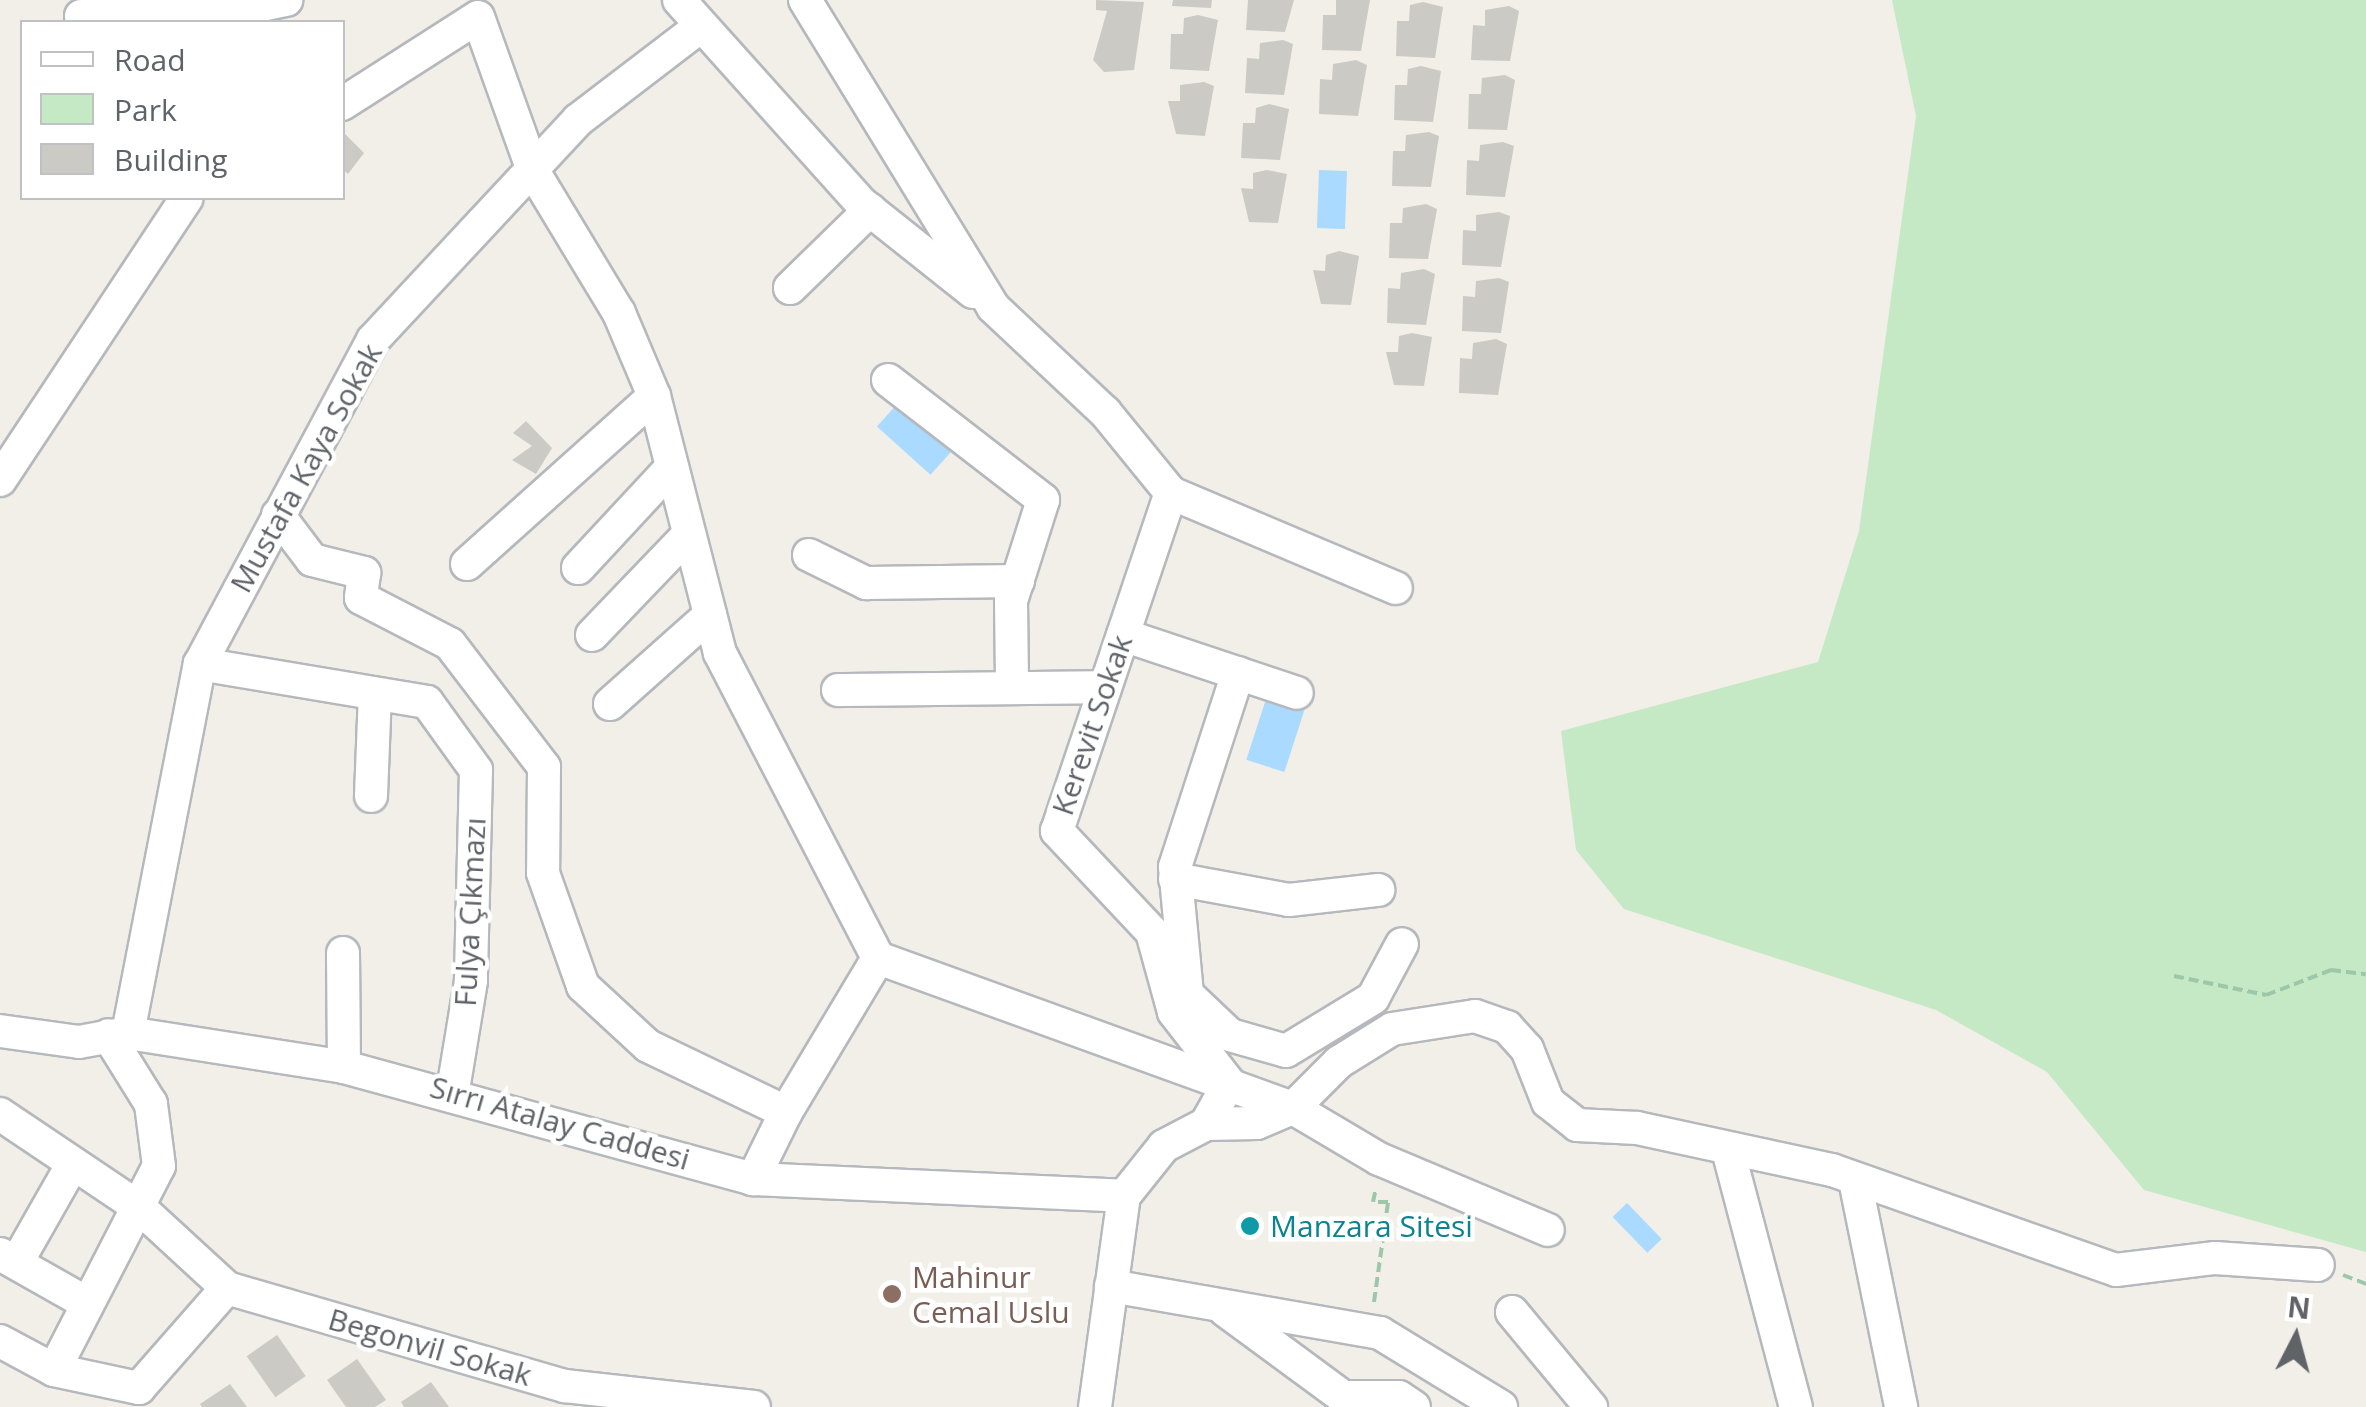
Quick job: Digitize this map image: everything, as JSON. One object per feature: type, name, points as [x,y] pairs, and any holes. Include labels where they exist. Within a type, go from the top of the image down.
[{"type":"street","points":[[81,13],[208,16],[286,0]]},
{"type":"street","points":[[679,0],[870,210],[992,307],[1105,412],[1171,493],[1396,588]]},
{"type":"street","points":[[806,0],[992,307]]},
{"type":"street","points":[[345,102],[464,8],[533,172],[618,313],[654,396],[720,653],[878,958],[1293,1108],[1379,1159],[1548,1230]]},
{"type":"street","name":"Mustafa Kaya Sokak","points":[[118,1034],[200,664],[373,340],[578,120],[701,26]]},
{"type":"street","points":[[0,480],[186,200]]},
{"type":"street","points":[[790,288],[870,210]]},
{"type":"street","points":[[888,380],[1042,500],[1018,581],[1012,688]]},
{"type":"street","points":[[467,564],[654,396]]},
{"type":"street","points":[[578,568],[672,467]]},
{"type":"street","name":"Kerevit Sokak","points":[[1171,493],[1056,830],[1152,932],[1174,1012],[1229,1083]]},
{"type":"street","points":[[278,514],[312,560],[364,573],[361,598],[450,644],[544,767],[543,873],[584,986],[648,1046],[786,1112]]},
{"type":"street","points":[[592,635],[689,534]]},
{"type":"street","points":[[808,555],[866,583],[1018,581]]},
{"type":"street","points":[[610,704],[710,615]]},
{"type":"street","points":[[1123,635],[1298,692]]},
{"type":"street","name":"Fulya Çıkmazı","points":[[200,664],[428,702],[476,770],[471,981],[453,1090]]},
{"type":"street","points":[[1238,673],[1175,879],[1187,994],[1230,1034],[1286,1051],[1373,998],[1402,944]]},
{"type":"street","points":[[838,690],[1106,687]]},
{"type":"street","points":[[371,796],[375,694]]},
{"type":"street","points":[[454,740],[486,694]]},
{"type":"street","points":[[1175,879],[1289,900],[1378,890]]},
{"type":"street","points":[[343,953],[344,1067]]},
{"type":"street","points":[[753,1179],[786,1112],[878,958]]},
{"type":"street","points":[[1095,1407],[1124,1196],[1164,1146],[1206,1124],[1257,1123],[1293,1108],[1339,1062],[1392,1029],[1475,1016],[1506,1027],[1527,1049],[1548,1102],[1578,1125],[1728,1150],[1855,1180],[2116,1270],[2215,1258],[2318,1265]]},
{"type":"street","name":"Sırrı Atalay Caddesi","points":[[0,1031],[79,1042],[118,1034],[344,1067],[453,1090],[753,1179],[1124,1196]]},
{"type":"street","points":[[54,1370],[85,1302],[140,1208],[159,1166],[151,1104],[118,1034]]},
{"type":"street","points":[[1286,1051],[1293,1108]]},
{"type":"street","points":[[1206,1124],[1229,1083]]},
{"type":"street","points":[[0,1114],[140,1208],[226,1288],[138,1388],[54,1370],[0,1341]]},
{"type":"street","points":[[1728,1150],[1796,1407]]},
{"type":"street","points":[[72,1165],[9,1258],[85,1302]]},
{"type":"street","points":[[1855,1180],[1901,1407]]},
{"type":"street","points":[[1111,1286],[1370,1332],[1502,1407]]},
{"type":"street","name":"Begonvil Sokak","points":[[226,1288],[565,1386],[754,1407]]},
{"type":"street","points":[[1221,1307],[1343,1397],[1399,1397],[1414,1407]]},
{"type":"street","points":[[1512,1312],[1591,1407]]},
{"type":"path","points":[[2174,976],[2266,995],[2330,970],[2366,974]]},
{"type":"path","points":[[1370,1332],[1386,1247],[1388,1202],[1373,1202],[1379,1159]]},
{"type":"green space","points":[[1892,0],[2366,0],[2366,1252],[2144,1190],[2047,1072],[1936,1010],[1624,909],[1576,850],[1561,731],[1818,662],[1859,531],[1916,116]]},
{"type":"water","points":[[1319,170],[1347,171],[1345,229],[1317,228]]},
{"type":"water","points":[[899,402],[953,450],[930,475],[877,427]]},
{"type":"water","points":[[1267,696],[1305,708],[1284,772],[1246,760]]},
{"type":"water","points":[[1627,1203],[1662,1239],[1647,1253],[1613,1217]]},
{"type":"building","points":[[1096,0],[1144,2],[1134,70],[1104,72],[1093,60],[1107,11],[1096,10]]},
{"type":"building","points":[[1173,0],[1212,0],[1211,8],[1172,6]]},
{"type":"building","points":[[1248,0],[1294,0],[1285,32],[1246,30]]},
{"type":"building","points":[[1336,0],[1370,0],[1361,51],[1322,50],[1323,15],[1336,15]]},
{"type":"building","points":[[1423,2],[1443,7],[1435,58],[1396,56],[1397,21],[1409,21],[1410,5]]},
{"type":"building","points":[[1509,6],[1519,11],[1510,61],[1471,60],[1473,25],[1485,26],[1485,10]]},
{"type":"building","points":[[1198,15],[1218,20],[1209,71],[1170,69],[1171,34],[1183,34],[1184,18]]},
{"type":"building","points":[[1283,40],[1293,44],[1284,95],[1245,93],[1247,58],[1259,59],[1260,43]]},
{"type":"building","points":[[1356,60],[1367,65],[1358,116],[1319,114],[1320,79],[1332,80],[1333,64]]},
{"type":"building","points":[[1421,66],[1441,71],[1433,122],[1394,120],[1395,85],[1407,85],[1408,69]]},
{"type":"building","points":[[1505,75],[1515,80],[1507,130],[1468,129],[1469,94],[1481,94],[1482,78]]},
{"type":"building","points":[[1204,82],[1214,86],[1205,136],[1176,134],[1168,101],[1180,101],[1180,85]]},
{"type":"building","points":[[1269,104],[1289,109],[1280,160],[1241,158],[1243,123],[1255,123],[1256,108]]},
{"type":"building","points":[[1429,132],[1439,136],[1431,187],[1392,186],[1393,151],[1405,151],[1406,135]]},
{"type":"building","points":[[345,134],[364,153],[348,174],[345,172]]},
{"type":"building","points":[[1503,142],[1514,146],[1505,197],[1466,195],[1467,160],[1479,161],[1480,145]]},
{"type":"building","points":[[1267,170],[1287,174],[1278,223],[1249,222],[1241,188],[1253,189],[1253,173]]},
{"type":"building","points":[[1426,204],[1437,209],[1428,259],[1389,258],[1390,223],[1402,223],[1403,208]]},
{"type":"building","points":[[1499,212],[1510,216],[1501,267],[1462,265],[1463,230],[1476,231],[1476,215]]},
{"type":"building","points":[[1339,251],[1359,256],[1351,305],[1321,304],[1313,270],[1325,271],[1326,255]]},
{"type":"building","points":[[1424,269],[1435,274],[1426,325],[1387,323],[1388,288],[1400,289],[1401,273]]},
{"type":"building","points":[[1499,278],[1509,282],[1501,333],[1462,331],[1463,296],[1475,297],[1476,281]]},
{"type":"building","points":[[1412,333],[1432,337],[1424,386],[1394,385],[1386,352],[1398,352],[1399,336]]},
{"type":"building","points":[[1496,339],[1507,344],[1498,395],[1459,393],[1460,358],[1472,359],[1473,343]]},
{"type":"building","points":[[526,421],[552,448],[536,474],[512,460],[532,446],[513,433]]},
{"type":"building","points":[[277,1335],[306,1376],[275,1397],[247,1356]]},
{"type":"building","points":[[357,1359],[386,1400],[375,1407],[346,1407],[327,1380]]},
{"type":"building","points":[[431,1382],[449,1407],[404,1407],[401,1402]]},
{"type":"building","points":[[230,1384],[247,1407],[202,1407],[200,1404]]},
{"type":"place","name":"Manzara Sitesi","points":[[1250,1226]]},
{"type":"place","name":"Mahinur Cemal Uslu","points":[[892,1294]]}]
